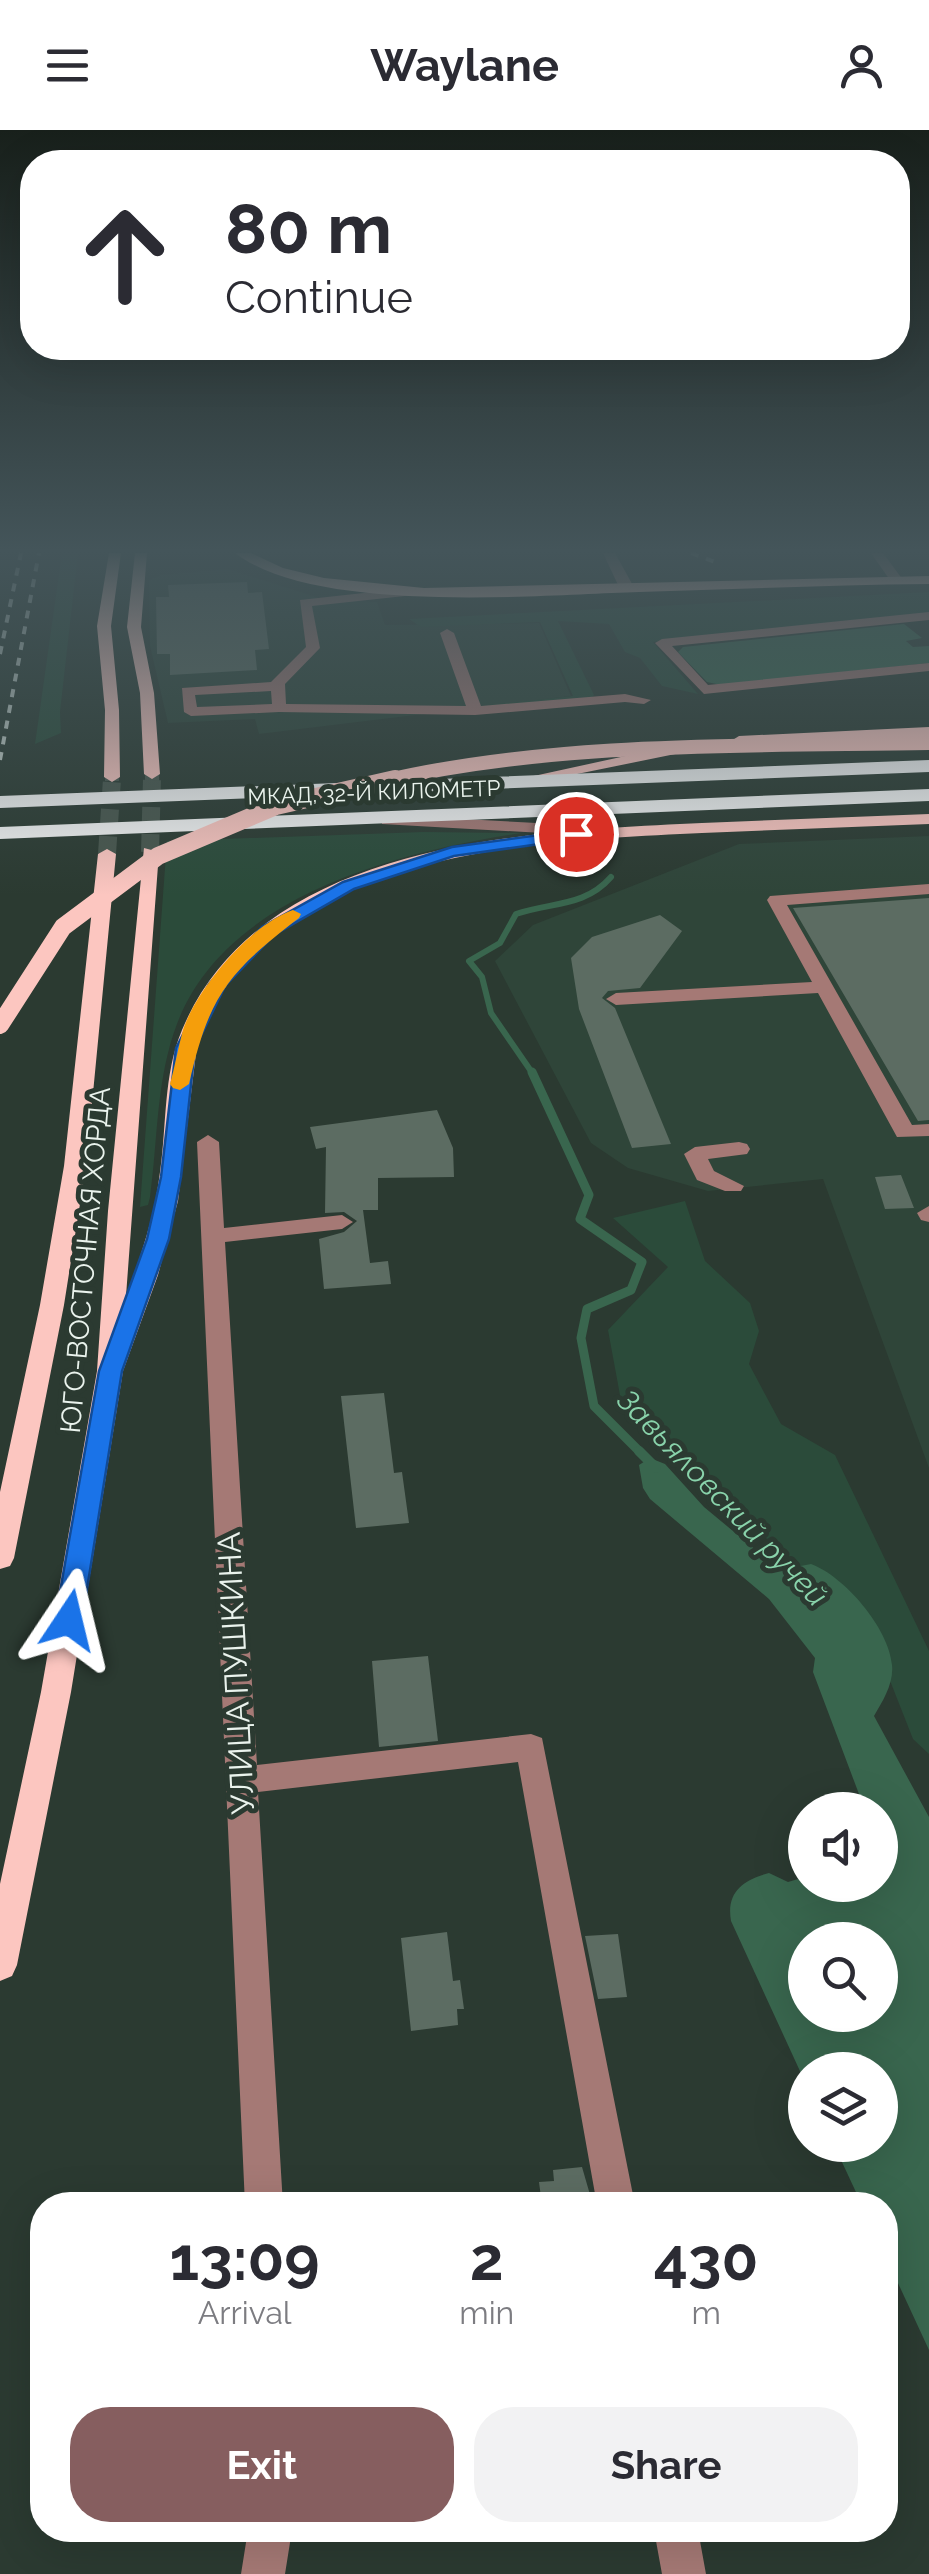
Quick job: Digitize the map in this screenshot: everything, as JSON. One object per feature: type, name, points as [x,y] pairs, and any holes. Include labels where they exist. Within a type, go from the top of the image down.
[{"type":"highway","name":"МКАД, 32-Й КИЛОМЕТР","points":[[0,802],[929,766]]},
{"type":"highway","name":"МКАД, 32-Й КИЛОМЕТР","points":[[0,833],[929,796]]},
{"type":"main road","points":[[108,667],[112,777]]},
{"type":"main road","points":[[142,667],[152,774]]},
{"type":"main road","points":[[485,784],[577,772],[723,742],[929,732]]},
{"type":"main road","points":[[0,1026],[12,997],[38,958],[70,923],[112,888],[196,840],[318,794],[406,773],[528,758],[929,742]]},
{"type":"main road","points":[[110,1371],[158,1239],[171,1177],[186,1048],[204,1004],[232,965],[292,915],[392,869],[487,845],[613,832],[929,819]]},
{"type":"main road","name":"ЮГО-ВОСТОЧНАЯ ХОРДА","points":[[0,1965],[56,1692],[110,1371],[119,1211],[150,852]]},
{"type":"main road","name":"ЮГО-ВОСТОЧНАЯ ХОРДА","points":[[0,1558],[52,1305],[75,1166],[107,854]]},
{"type":"street","points":[[295,667],[278,686],[187,691],[191,712],[279,708],[476,711],[625,698],[644,700]]},
{"type":"street","points":[[459,667],[476,711]]},
{"type":"street","points":[[683,667],[704,690],[928,667]]},
{"type":"street","points":[[872,673],[929,679]]},
{"type":"street","points":[[278,686],[279,708]]},
{"type":"street","points":[[348,818],[613,832]]},
{"type":"street","points":[[927,1135],[904,1132],[776,900],[929,888]]},
{"type":"street","points":[[616,1000],[824,987]]},
{"type":"street","name":"УЛИЦА ПУШКИНА","points":[[208,1142],[263,2192]]},
{"type":"street","points":[[733,1186],[705,1174],[695,1154],[739,1149]]},
{"type":"street","points":[[213,1236],[342,1222]]},
{"type":"street","points":[[242,1780],[531,1747],[614,2192]]},
{"type":"street","points":[[263,2574],[268,2542]]},
{"type":"street","points":[[678,2542],[684,2574]]},
{"type":"shaded area","points":[[46,667],[65,667],[61,733],[35,744]]},
{"type":"shaded area","points":[[155,667],[558,667],[571,696],[259,734],[255,719],[168,723]]},
{"type":"shaded area","points":[[560,667],[580,667],[594,695],[591,699],[480,706],[573,696]]},
{"type":"shaded area","points":[[647,667],[675,667],[698,694],[662,686]]},
{"type":"shaded area","points":[[693,667],[891,667],[721,685],[707,682]]},
{"type":"shaded area","points":[[423,832],[522,833],[424,852],[372,867],[275,912],[234,942],[201,979],[177,1024],[161,1088],[150,1197],[148,1205],[140,1207],[167,841]]},
{"type":"shaded area","points":[[929,836],[929,1468],[823,1179],[708,1191],[628,1168],[591,1143],[495,961],[533,925],[739,844]]},
{"type":"shaded area","points":[[685,1201],[705,1261],[750,1303],[759,1331],[749,1364],[781,1424],[835,1455],[929,1651],[929,1754],[913,1739],[872,1635],[622,1406],[608,1330],[668,1267],[613,1218]]},
{"type":"shaded area","points":[[650,1458],[665,1464],[704,1507],[780,1570],[811,1564],[837,1580],[874,1620],[889,1651],[891,1678],[874,1716],[929,1817],[929,2350],[898,2283],[898,2192],[856,2192],[842,2162],[898,2162],[898,2052],[791,2052],[731,1921],[730,1911],[738,1889],[769,1873],[788,1882],[788,1902],[898,1902],[898,1792],[858,1792],[813,1672],[815,1658],[769,1599],[650,1499],[643,1488],[639,1465]]},
{"type":"building","points":[[170,667],[257,670],[170,675]]},
{"type":"building","points":[[929,898],[929,1120],[918,1121],[793,908]]},
{"type":"building","points":[[660,915],[682,931],[640,988],[608,991],[602,998],[615,1008],[671,1144],[632,1148],[579,1009],[571,958],[592,937]]},
{"type":"building","points":[[437,1110],[453,1148],[454,1177],[378,1178],[378,1210],[363,1210],[370,1263],[388,1261],[391,1284],[324,1289],[319,1239],[344,1232],[357,1221],[344,1212],[325,1213],[326,1147],[316,1149],[310,1127]]},
{"type":"building","points":[[901,1175],[914,1208],[885,1209],[875,1177]]},
{"type":"building","points":[[384,1393],[394,1473],[402,1472],[409,1523],[356,1528],[341,1396]]},
{"type":"building","points":[[428,1656],[438,1741],[379,1747],[372,1661]]},
{"type":"building","points":[[447,1932],[453,1981],[460,1980],[464,2009],[457,2009],[458,2025],[411,2031],[401,1938]]},
{"type":"building","points":[[618,1934],[627,1997],[598,1999],[585,1936]]},
{"type":"building","points":[[582,2167],[589,2192],[540,2192],[539,2182],[554,2181],[553,2170]]},
{"type":"waterway","name":"Завьяловский ручей","points":[[533,1074],[491,1013],[482,977],[469,961],[500,943],[516,914],[579,899],[611,877]]},
{"type":"waterway","name":"Завьяловский ручей","points":[[533,1074],[589,1195],[580,1219],[642,1262],[631,1290],[587,1309],[581,1338],[594,1406],[656,1468]]},
{"type":"tunnel","points":[[152,774],[152,779]]},
{"type":"tunnel","points":[[107,854],[112,779]]},
{"type":"tunnel","points":[[150,852],[152,779]]},
{"type":"railway","points":[[0,760],[18,667]]},
{"type":"slow traffic","points":[[180,1084],[193,1027],[217,984],[247,949],[293,914]]},
{"type":"route","points":[[69,1620],[110,1371],[158,1239],[171,1177],[181,1072],[193,1027],[204,1004],[232,965],[268,931],[348,886],[452,852],[576,834]]}]
